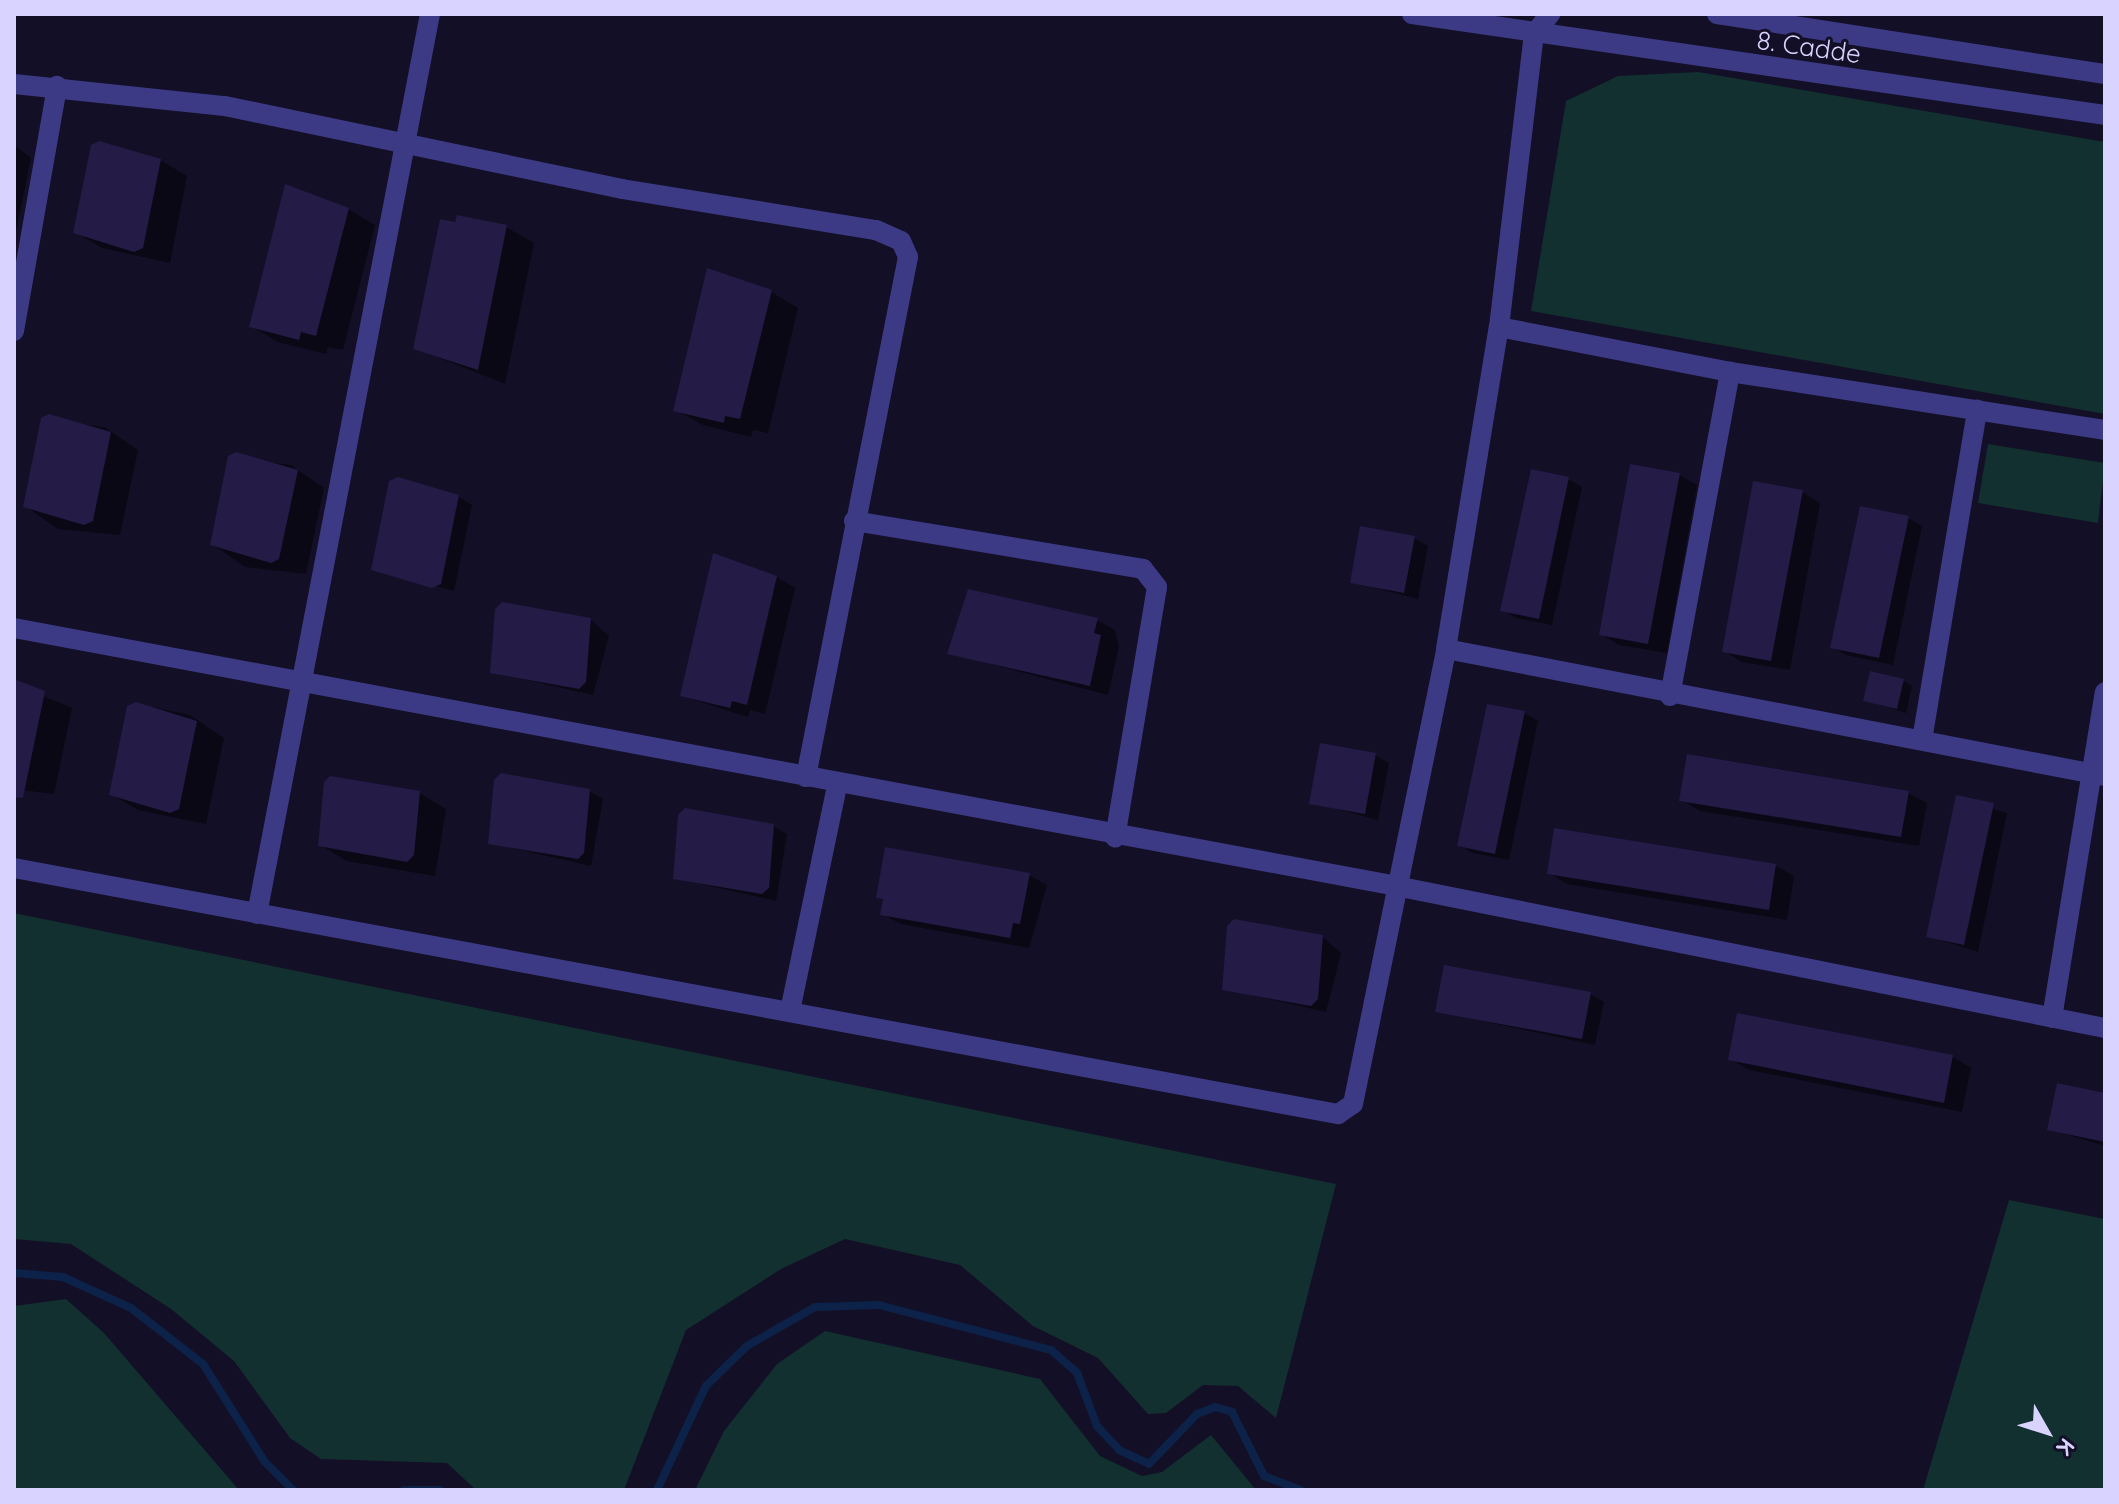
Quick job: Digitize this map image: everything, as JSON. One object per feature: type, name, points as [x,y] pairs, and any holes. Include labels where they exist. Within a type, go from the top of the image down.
[{"type":"street","points":[[257,914],[305,688],[409,143],[430,14]]},
{"type":"street","name":"8. Cadde","points":[[1412,14],[2105,115]]},
{"type":"street","points":[[14,868],[1338,1114],[1353,1104],[1446,649],[1499,327],[1534,34],[1550,14]]},
{"type":"street","name":"8. Cadde","points":[[1717,14],[2105,74]]},
{"type":"street","points":[[14,84],[57,86],[225,106],[622,189],[876,230],[901,241],[908,257],[806,777]]},
{"type":"street","points":[[14,331],[57,86]]},
{"type":"street","points":[[1499,327],[1730,372],[2105,430]]},
{"type":"street","points":[[1670,696],[1730,372]]},
{"type":"street","points":[[1922,740],[1977,410]]},
{"type":"street","points":[[854,521],[1143,569],[1157,587],[1115,838]]},
{"type":"street","points":[[14,628],[305,688],[806,777],[837,786],[1115,838],[1396,886],[2105,1028]]},
{"type":"street","points":[[1446,649],[1670,696],[2098,774]]},
{"type":"street","points":[[2052,1018],[2098,774],[2105,692]]},
{"type":"street","points":[[790,1011],[837,786]]},
{"type":"green space","points":[[1698,72],[2105,142],[2105,414],[1531,311],[1566,101],[1618,76]]},
{"type":"green space","points":[[1988,444],[2105,463],[2098,523],[1978,503]]},
{"type":"green space","points":[[14,913],[1336,1184],[1276,1418],[1238,1386],[1203,1385],[1166,1413],[1148,1414],[1098,1358],[1033,1326],[960,1265],[845,1239],[781,1269],[686,1330],[624,1490],[476,1490],[447,1463],[321,1459],[290,1438],[234,1361],[171,1309],[71,1244],[14,1239]]},
{"type":"green space","points":[[2009,1200],[2105,1219],[2105,1490],[1923,1490]]},
{"type":"green space","points":[[66,1299],[104,1333],[239,1490],[14,1490],[14,1306]]},
{"type":"green space","points":[[825,1331],[1040,1379],[1100,1456],[1142,1476],[1162,1472],[1211,1435],[1256,1490],[695,1490],[724,1431],[777,1364]]},
{"type":"building","points":[[99,141],[161,159],[143,248],[134,252],[73,233],[91,145]]},
{"type":"building","points":[[285,184],[349,208],[316,336],[301,332],[299,340],[249,327]]},
{"type":"building","points":[[457,215],[507,225],[478,370],[413,349],[440,219],[455,222]]},
{"type":"building","points":[[707,268],[772,290],[740,419],[725,416],[724,423],[673,411]]},
{"type":"building","points":[[49,414],[111,432],[93,521],[84,525],[23,507],[41,418]]},
{"type":"building","points":[[236,452],[298,470],[279,559],[271,563],[210,545],[228,456]]},
{"type":"building","points":[[1630,464],[1680,473],[1648,644],[1599,635]]},
{"type":"building","points":[[1531,469],[1569,477],[1539,619],[1500,611]]},
{"type":"building","points":[[398,477],[459,495],[441,584],[432,588],[371,570],[389,481]]},
{"type":"building","points":[[1753,481],[1803,490],[1771,661],[1722,652]]},
{"type":"building","points":[[1860,506],[1909,516],[1879,658],[1830,648]]},
{"type":"building","points":[[1360,526],[1415,536],[1404,593],[1350,583]]},
{"type":"building","points":[[713,553],[777,576],[747,705],[732,701],[730,708],[680,696]]},
{"type":"building","points":[[968,589],[1098,618],[1094,633],[1101,635],[1090,686],[947,654]]},
{"type":"building","points":[[502,602],[591,618],[586,682],[579,689],[490,673],[495,609]]},
{"type":"building","points":[[1870,671],[1904,679],[1897,709],[1863,701]]},
{"type":"building","points":[[14,679],[45,691],[23,798],[14,797]]},
{"type":"building","points":[[136,702],[197,721],[179,809],[170,813],[109,795],[127,706]]},
{"type":"building","points":[[1487,704],[1525,711],[1495,854],[1457,846]]},
{"type":"building","points":[[1320,743],[1376,753],[1365,814],[1309,804]]},
{"type":"building","points":[[1687,754],[1909,791],[1901,837],[1679,801]]},
{"type":"building","points":[[501,773],[590,789],[584,853],[578,859],[488,844],[494,780]]},
{"type":"building","points":[[330,776],[420,791],[414,855],[407,862],[318,846],[324,782]]},
{"type":"building","points":[[1956,795],[1994,803],[1964,945],[1926,937]]},
{"type":"building","points":[[685,808],[774,824],[769,888],[762,894],[673,879],[678,815]]},
{"type":"building","points":[[1554,828],[1776,864],[1769,910],[1547,874]]},
{"type":"building","points":[[885,847],[1030,873],[1020,924],[1013,923],[1010,938],[880,915],[883,899],[876,898]]},
{"type":"building","points":[[1234,919],[1323,935],[1318,999],[1311,1006],[1222,990],[1227,926]]},
{"type":"building","points":[[1444,965],[1591,992],[1582,1039],[1435,1012]]},
{"type":"building","points":[[1737,1013],[1953,1055],[1944,1103],[1728,1060]]},
{"type":"building","points":[[2057,1083],[2105,1093],[2105,1142],[2047,1130]]},
{"type":"waterway","points":[[14,1273],[63,1277],[131,1308],[203,1364],[265,1462],[293,1490]]},
{"type":"waterway","points":[[657,1490],[706,1386],[747,1346],[815,1307],[879,1305],[1051,1350],[1077,1373],[1097,1426],[1119,1450],[1149,1464],[1197,1414],[1215,1407],[1232,1412],[1264,1476],[1300,1490]]},
{"type":"waterway","points":[[404,1490],[440,1490]]}]
